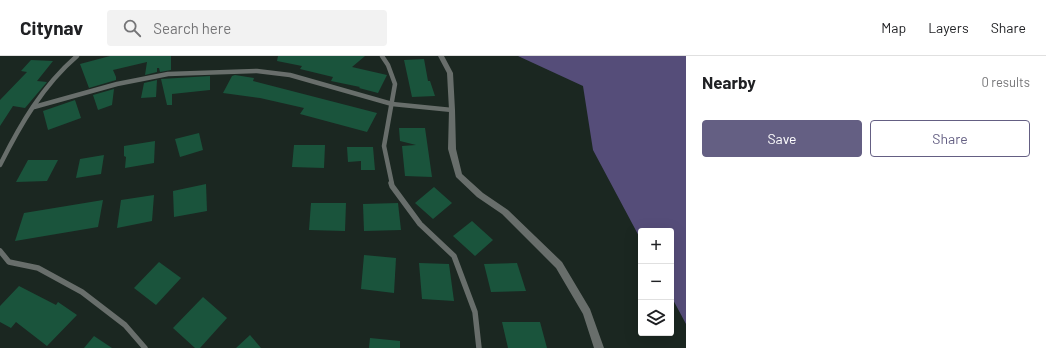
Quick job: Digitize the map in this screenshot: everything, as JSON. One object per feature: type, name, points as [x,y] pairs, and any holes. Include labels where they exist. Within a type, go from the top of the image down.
[{"type":"street","points":[[441,56],[450,73],[452,149],[459,175],[480,195],[505,212],[559,265],[587,312],[599,348]]},
{"type":"lane","points":[[0,165],[8,147],[34,107],[55,78],[77,56]]},
{"type":"lane","points":[[382,56],[388,65],[395,84],[384,146],[392,186],[420,224],[454,256],[475,312],[479,348]]},
{"type":"lane","points":[[34,107],[117,84],[168,74],[257,71],[290,75],[392,104],[452,110]]},
{"type":"lane","points":[[0,251],[8,262],[38,268],[82,292],[125,325],[145,348]]},
{"type":"shaded area","points":[[518,56],[686,56],[686,324],[674,302],[674,228],[638,228],[638,234],[593,150],[583,86]]},
{"type":"building","points":[[110,56],[171,56],[171,70],[160,72],[159,68],[157,68],[157,72],[145,75],[147,62],[113,70],[116,80],[89,88],[80,64]]},
{"type":"building","points":[[278,56],[365,56],[352,67],[387,75],[378,93],[359,88],[360,87],[331,81],[333,77],[300,69],[302,66],[277,61]]},
{"type":"building","points":[[424,59],[428,81],[430,81],[435,96],[412,97],[404,60]]},
{"type":"building","points":[[31,60],[53,61],[37,81],[47,82],[25,108],[13,106],[0,126],[0,100],[27,72],[21,71]]},
{"type":"building","points":[[235,75],[254,78],[253,81],[377,113],[367,132],[300,114],[304,108],[260,98],[223,93],[232,76]]},
{"type":"building","points":[[210,76],[210,90],[172,94],[172,105],[167,105],[161,79]]},
{"type":"building","points":[[157,80],[156,97],[141,98],[144,83]]},
{"type":"building","points":[[114,89],[112,105],[98,110],[93,95]]},
{"type":"building","points":[[75,100],[81,118],[48,130],[43,111]]},
{"type":"building","points":[[399,128],[425,128],[432,177],[405,176],[402,146],[416,145],[400,141]]},
{"type":"building","points":[[199,133],[203,150],[180,157],[175,139]]},
{"type":"building","points":[[155,141],[154,163],[125,168],[126,157],[124,156],[124,146]]},
{"type":"building","points":[[294,145],[325,145],[324,168],[292,167]]},
{"type":"building","points":[[347,147],[373,147],[375,170],[361,170],[361,161],[348,162]]},
{"type":"building","points":[[104,155],[101,174],[76,178],[80,159]]},
{"type":"building","points":[[28,160],[58,160],[47,181],[16,182]]},
{"type":"building","points":[[206,184],[207,211],[174,217],[173,191]]},
{"type":"building","points":[[434,187],[452,203],[433,219],[415,203]]},
{"type":"building","points":[[154,195],[152,221],[117,228],[121,200]]},
{"type":"building","points":[[103,200],[98,227],[15,241],[24,213]]},
{"type":"building","points":[[311,203],[346,203],[345,231],[309,230]]},
{"type":"building","points":[[398,203],[401,230],[364,231],[363,204]]},
{"type":"building","points":[[472,221],[493,240],[475,256],[453,236]]},
{"type":"building","points":[[364,255],[396,258],[394,293],[361,289]]},
{"type":"building","points":[[159,262],[181,278],[156,305],[134,288]]},
{"type":"building","points":[[419,263],[449,264],[454,301],[422,299]]},
{"type":"building","points":[[517,263],[526,291],[491,292],[484,264]]},
{"type":"building","points":[[19,286],[56,305],[58,302],[77,315],[47,346],[16,322],[11,328],[0,322],[0,306]]},
{"type":"building","points":[[203,297],[227,318],[200,348],[195,348],[173,328]]},
{"type":"building","points":[[502,322],[540,322],[547,348],[508,348]]},
{"type":"building","points":[[250,335],[261,348],[236,348]]},
{"type":"building","points":[[94,336],[112,348],[84,348]]},
{"type":"building","points":[[370,338],[400,341],[400,348],[369,348]]}]
